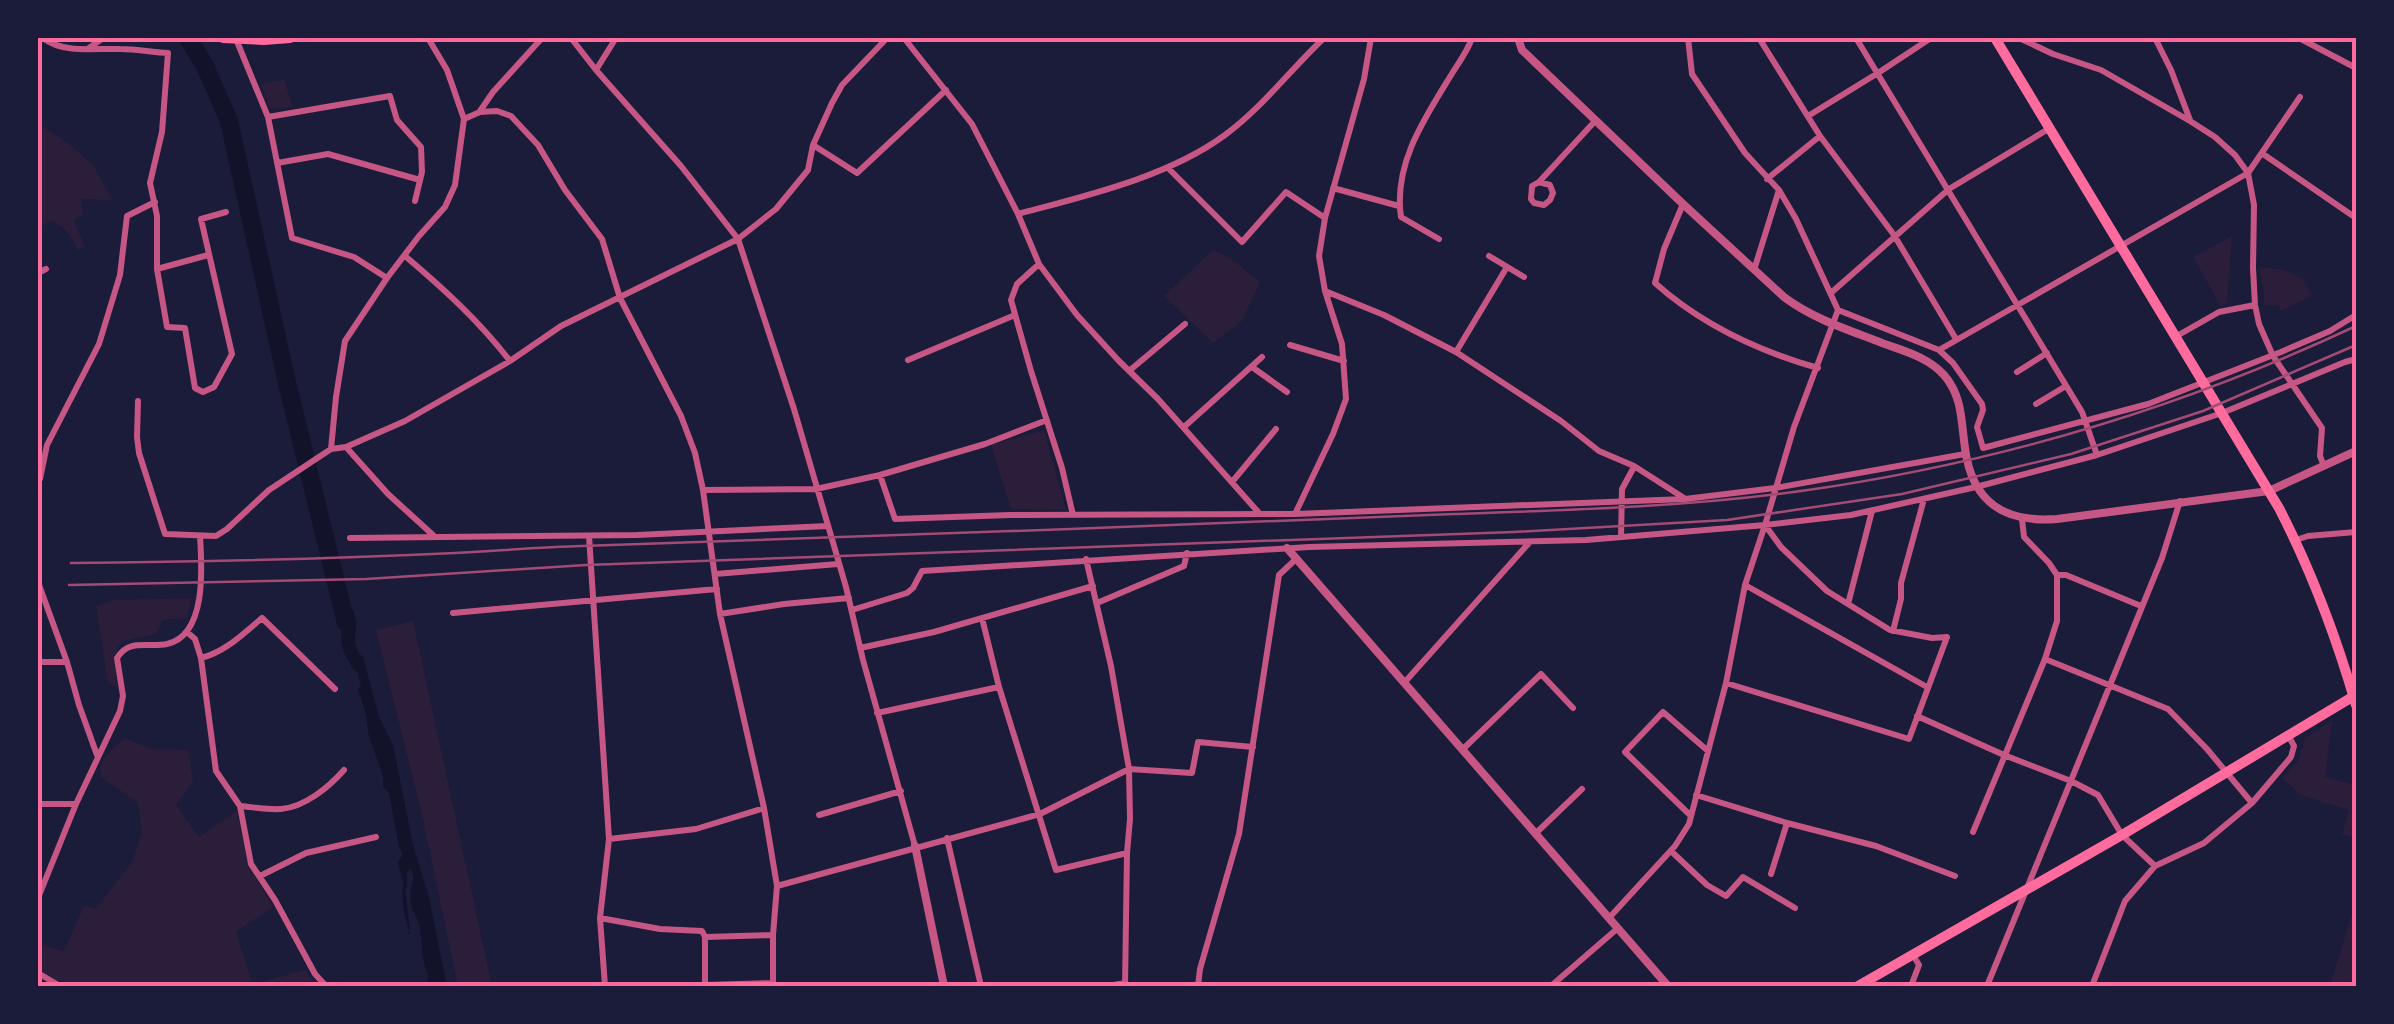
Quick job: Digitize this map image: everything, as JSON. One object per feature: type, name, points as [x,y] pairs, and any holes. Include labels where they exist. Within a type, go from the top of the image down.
[{"type":"main road","points":[[223,38],[290,38]]},
{"type":"main road","points":[[1858,986],[2288,734],[2355,700],[2330,621],[2296,540],[1995,38]]},
{"type":"street","points":[[43,38],[82,50],[168,54],[162,132],[150,183],[155,202],[157,269],[166,327],[185,328],[195,388],[204,392],[214,387],[232,354],[201,219],[226,212]]},
{"type":"street","points":[[89,48],[102,38]]},
{"type":"street","points":[[330,450],[345,341],[387,278],[446,207],[455,185],[464,118],[447,70],[428,38]]},
{"type":"street","points":[[480,112],[542,38]]},
{"type":"street","points":[[571,38],[738,239],[849,598],[915,846],[944,986]]},
{"type":"street","points":[[596,70],[616,38]]},
{"type":"street","points":[[138,401],[139,453],[165,534],[216,536],[269,490],[330,450],[405,422],[562,326],[738,239],[776,209],[808,170],[812,145],[842,85],[886,38]]},
{"type":"street","points":[[904,38],[972,124],[1039,264],[1088,328],[1184,427],[1260,514]]},
{"type":"street","points":[[1018,214],[1168,168],[1206,148],[1243,121],[1324,38]]},
{"type":"street","points":[[1295,514],[1346,399],[1342,344],[1318,256],[1371,38]]},
{"type":"street","points":[[1439,238],[1401,218],[1404,169],[1413,142],[1472,38]]},
{"type":"street","points":[[1518,38],[1522,50],[1682,204],[1798,307],[1834,325],[1920,357],[1943,375],[1960,407],[1965,454],[1976,487],[2002,511],[2022,519],[2057,519],[2269,491],[2356,451]]},
{"type":"street","points":[[1609,918],[1671,851],[1689,824],[1726,684],[1745,585],[1794,427],[1838,310],[1779,190],[1745,154],[1692,74],[1688,38]]},
{"type":"street","points":[[1759,38],[1820,136],[1894,236],[1956,339]]},
{"type":"street","points":[[1856,38],[2047,353],[2085,422],[2097,455]]},
{"type":"street","points":[[1808,116],[1931,38]]},
{"type":"street","points":[[2019,38],[2100,70],[2190,121],[2215,137],[2248,173],[2254,205],[2254,305],[2258,324],[2273,356],[2322,428],[2320,456],[2324,466]]},
{"type":"street","points":[[2155,38],[2172,70],[2190,121]]},
{"type":"street","points":[[2299,38],[2356,68]]},
{"type":"street","points":[[236,39],[268,117],[292,238],[354,258],[387,278]]},
{"type":"street","points":[[812,145],[856,173],[946,90]]},
{"type":"street","points":[[268,117],[390,96],[397,120],[420,147],[420,180],[415,201]]},
{"type":"street","points":[[1939,350],[2248,173],[2300,96]]},
{"type":"street","points":[[464,118],[497,111],[510,116],[538,145],[564,190],[602,239],[620,298],[696,453],[720,614],[778,886],[773,985],[705,986],[702,932],[600,918]]},
{"type":"street","points":[[1539,182],[1596,120]]},
{"type":"street","points":[[1832,292],[1949,190],[2050,128]]},
{"type":"street","points":[[1767,180],[1820,136]]},
{"type":"street","points":[[278,163],[328,154],[420,180]]},
{"type":"street","points":[[2262,154],[2356,218]]},
{"type":"street","points":[[1168,168],[1242,242],[1286,192],[1325,218]]},
{"type":"street","points":[[1334,188],[1399,206]]},
{"type":"street","points":[[1754,270],[1779,190]]},
{"type":"street","points":[[38,480],[47,444],[99,344],[120,274],[127,216],[155,202]]},
{"type":"street","points":[[1682,204],[1664,249],[1656,283],[1731,336],[1818,368]]},
{"type":"street","points":[[157,269],[208,254]]},
{"type":"street","points":[[404,256],[452,296],[510,360]]},
{"type":"street","points":[[1489,256],[1524,277]]},
{"type":"street","points":[[1039,264],[1017,284],[1011,300],[1073,514]]},
{"type":"street","points":[[1456,352],[1507,267]]},
{"type":"street","points":[[38,274],[46,269]]},
{"type":"street","points":[[1325,292],[1384,315],[1456,352],[1561,421],[1599,451],[1634,466],[1685,498]]},
{"type":"street","points":[[2175,337],[2218,312],[2254,305]]},
{"type":"street","points":[[1838,310],[1939,350],[1982,404],[1978,428],[1983,448],[2148,404],[2273,356],[2330,331],[2356,314]]},
{"type":"street","points":[[908,360],[1015,315]]},
{"type":"street","points":[[1129,371],[1185,324]]},
{"type":"street","points":[[1290,345],[1344,361]]},
{"type":"street","points":[[2017,372],[2047,353]]},
{"type":"street","points":[[1184,427],[1262,357]]},
{"type":"street","points":[[852,610],[907,593],[922,571],[1287,548],[1621,537],[1766,525],[1872,511],[2097,455],[2222,414],[2356,359]]},
{"type":"street","points":[[1252,367],[1288,392]]},
{"type":"street","points":[[2036,404],[2066,386]]},
{"type":"street","points":[[704,490],[816,489],[985,444],[1047,420]]},
{"type":"street","points":[[1232,482],[1276,430]]},
{"type":"street","points":[[346,447],[388,494],[434,536]]},
{"type":"street","points":[[880,475],[895,518],[1295,514],[1685,498],[1775,488],[1965,454]]},
{"type":"street","points":[[1621,537],[1622,488],[1634,466]]},
{"type":"street","points":[[1892,631],[1924,498]]},
{"type":"street","points":[[1987,986],[2162,558],[2180,502]]},
{"type":"street","points":[[1848,604],[1872,511]]},
{"type":"street","points":[[1974,832],[2057,621],[2057,575],[2024,537],[2022,519]]},
{"type":"street","points":[[1726,684],[1909,738],[1947,637],[1892,631],[1848,604],[1827,591],[1781,547],[1766,525]]},
{"type":"street","points":[[350,538],[589,536],[828,526]]},
{"type":"street","points":[[2296,540],[2356,532]]},
{"type":"street","points":[[38,898],[120,710],[124,696],[117,658],[131,645],[170,644],[187,632],[195,620],[200,536]]},
{"type":"street","points":[[589,536],[609,839],[600,918],[605,986]]},
{"type":"street","points":[[1404,683],[1530,542]]},
{"type":"street","points":[[1287,548],[1668,986]]},
{"type":"street","points":[[1097,603],[1184,566],[1187,553]]},
{"type":"street","points":[[1086,559],[1129,769],[1125,985],[1108,986]]},
{"type":"street","points":[[1198,986],[1240,834],[1279,576],[1296,559]]},
{"type":"street","points":[[715,574],[838,564]]},
{"type":"street","points":[[2057,575],[2066,575],[2141,606]]},
{"type":"street","points":[[38,582],[98,756]]},
{"type":"street","points":[[1745,585],[1928,687]]},
{"type":"street","points":[[860,648],[934,632],[1093,586]]},
{"type":"street","points":[[453,613],[717,589]]},
{"type":"street","points":[[720,614],[849,598]]},
{"type":"street","points":[[200,658],[234,642],[262,618],[336,689]]},
{"type":"street","points":[[982,618],[1056,870],[1127,853]]},
{"type":"street","points":[[187,632],[195,638],[200,658],[216,771],[240,806],[251,864],[326,986]]},
{"type":"street","points":[[2045,659],[2168,709],[2252,803]]},
{"type":"street","points":[[38,662],[67,662]]},
{"type":"street","points":[[1462,750],[1540,674],[1573,708]]},
{"type":"street","points":[[877,713],[1000,687]]},
{"type":"street","points":[[1691,816],[1625,752],[1663,712],[1708,751]]},
{"type":"street","points":[[1917,716],[2098,795],[2122,834],[2155,866]]},
{"type":"street","points":[[2092,986],[2126,901],[2155,866],[2204,843],[2252,803],[2291,757],[2294,746],[2288,734]]},
{"type":"street","points":[[778,886],[1040,814],[1129,769],[1192,773],[1198,742],[1253,747]]},
{"type":"street","points":[[240,806],[285,809],[308,800],[344,770]]},
{"type":"street","points":[[1534,834],[1582,789]]},
{"type":"street","points":[[819,814],[901,790]]},
{"type":"street","points":[[1696,795],[1787,824],[1876,846],[1955,876]]},
{"type":"street","points":[[38,804],[76,804]]},
{"type":"street","points":[[609,839],[696,830],[764,808]]},
{"type":"street","points":[[1771,874],[1787,824]]},
{"type":"street","points":[[260,876],[306,853],[376,837]]},
{"type":"street","points":[[948,838],[981,986]]},
{"type":"street","points":[[1671,851],[1707,885],[1726,896],[1743,877],[1795,908]]},
{"type":"street","points":[[1551,986],[1618,928]]},
{"type":"street","points":[[705,938],[773,935]]},
{"type":"street","points":[[1912,986],[1920,966],[1913,955]]},
{"type":"street","points":[[38,973],[60,986]]},
{"type":"shaded area","points":[[284,80],[293,107],[270,109],[261,84]]},
{"type":"shaded area","points":[[38,123],[93,165],[113,201],[81,198],[83,214],[74,221],[85,247],[78,250],[66,230],[52,221],[38,227]]},
{"type":"shaded area","points":[[2232,236],[2227,304],[2221,306],[2193,257]]},
{"type":"shaded area","points":[[1214,249],[1260,282],[1242,321],[1213,343],[1164,296]]},
{"type":"shaded area","points":[[2259,267],[2284,270],[2303,279],[2312,296],[2281,311],[2278,305],[2264,306]]},
{"type":"shaded area","points":[[1044,430],[1066,510],[1011,509],[991,445]]},
{"type":"shaded area","points":[[191,598],[187,618],[163,620],[156,634],[123,641],[114,654],[117,687],[108,683],[96,606],[114,600]]},
{"type":"shaded area","points":[[336,601],[344,601],[345,612],[353,609],[356,646],[363,657],[379,717],[393,745],[447,986],[427,986],[420,927],[410,901],[410,867],[405,890],[408,934],[404,883],[398,863],[403,854],[389,793],[383,787],[369,736],[358,690],[361,684],[343,650],[343,621]]},
{"type":"shaded area","points":[[413,621],[492,986],[458,986],[423,819],[376,630]]},
{"type":"shaded area","points":[[2332,721],[2325,777],[2356,785],[2356,838],[2342,834],[2349,810],[2300,795],[2282,778],[2298,762],[2305,738]]},
{"type":"shaded area","points":[[125,738],[152,749],[188,750],[193,781],[176,805],[199,837],[237,811],[248,865],[273,907],[236,932],[253,985],[304,970],[319,986],[67,986],[38,969],[38,944],[64,951],[84,906],[96,909],[133,860],[142,833],[138,803],[101,777],[100,764]]},
{"type":"shaded area","points":[[2356,901],[2356,986],[2330,986]]},
{"type":"waterway","points":[[188,38],[229,121],[346,623]]},
{"type":"railway","points":[[71,563],[359,557],[1541,511],[1758,496],[1873,480],[2015,449],[2222,383],[2356,326]]},
{"type":"railway","points":[[69,585],[366,579],[586,565],[1514,532],[1727,520],[1902,494],[2071,454],[2203,411],[2356,345]]}]
